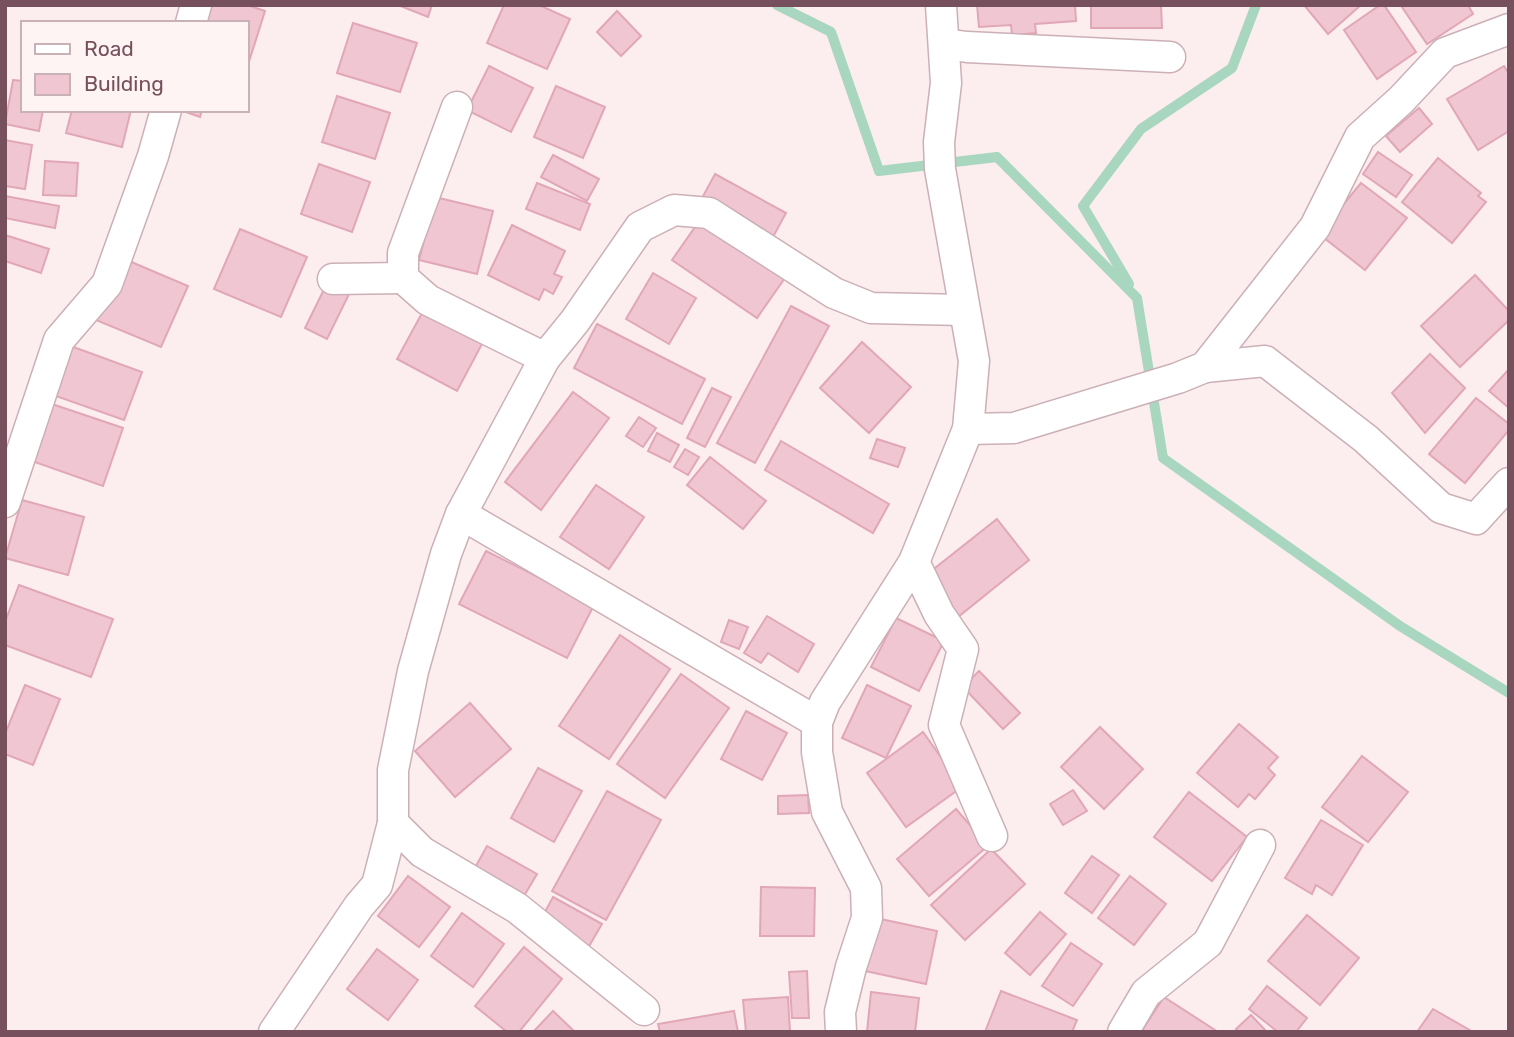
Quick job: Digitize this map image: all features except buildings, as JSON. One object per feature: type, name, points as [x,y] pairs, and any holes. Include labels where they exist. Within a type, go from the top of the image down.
[{"type":"street","points":[[841,1032],[840,1012],[867,918],[866,888],[827,812],[817,752],[817,722],[825,702],[914,562],[968,429],[974,362],[939,155],[946,83],[941,5]]},
{"type":"street","points":[[1205,368],[1315,227],[1360,137],[1401,100],[1446,53],[1509,29]]},
{"type":"street","points":[[944,44],[1170,57]]},
{"type":"street","points":[[403,278],[402,253],[457,107]]},
{"type":"street","points":[[5,502],[59,340],[107,284],[153,156],[165,112]]},
{"type":"street","points":[[274,1032],[359,906],[377,885],[393,823],[393,769],[413,671],[446,554],[461,513],[545,358],[575,321],[640,227],[674,209],[709,213],[834,293],[872,308],[964,310]]},
{"type":"street","points":[[333,279],[403,278],[428,300],[545,358]]},
{"type":"street","points":[[968,429],[1014,428],[1205,368],[1265,361],[1366,439],[1441,508],[1476,519],[1509,483]]},
{"type":"street","points":[[461,513],[817,722]]},
{"type":"street","points":[[914,562],[939,614],[963,649],[944,725],[992,836]]},
{"type":"street","points":[[393,823],[422,852],[517,908],[644,1010]]},
{"type":"street","points":[[1123,1032],[1146,993],[1208,943],[1260,845]]},
{"type":"waterway","points":[[777,5],[831,32],[879,171],[997,157],[1137,298],[1163,458],[1400,626],[1509,693]]},
{"type":"waterway","points":[[1129,284],[1083,206],[1141,129],[1232,68],[1256,5]]}]
